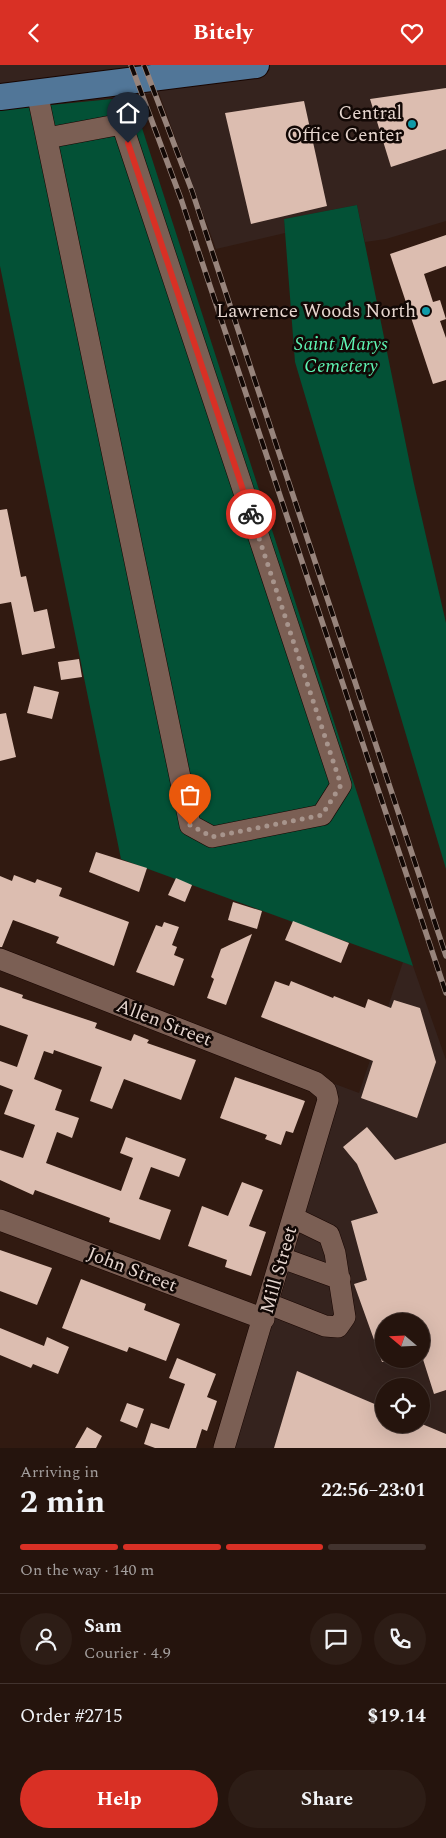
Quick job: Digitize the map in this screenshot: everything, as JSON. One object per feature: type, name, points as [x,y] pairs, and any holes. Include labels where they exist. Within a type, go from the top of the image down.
[{"type":"main road","points":[[0,97],[256,65]]},
{"type":"street","points":[[37,92],[190,825],[212,837],[322,815],[341,785],[122,124],[47,138]]},
{"type":"street","name":"Allen Street","points":[[0,959],[314,1082],[326,1091]]},
{"type":"street","name":"Mill Street","points":[[224,1448],[328,1100],[326,1091]]},
{"type":"street","points":[[294,1218],[329,1235],[340,1279]]},
{"type":"street","name":"John Street","points":[[0,1220],[266,1311],[325,1326],[338,1327],[345,1317],[340,1279]]},
{"type":"street","points":[[282,1258],[340,1279]]},
{"type":"shaded area","points":[[0,65],[148,65],[153,76],[261,65],[446,65],[446,221],[386,239],[365,242],[357,205],[284,219],[285,233],[216,249],[159,93],[0,110]]},
{"type":"shaded area","points":[[403,962],[413,966],[446,1060],[446,1448],[223,1448],[335,1084],[359,1093]]},
{"type":"green space","points":[[132,97],[413,966],[121,859],[0,266],[0,110]]},
{"type":"green space","name":"Saint Marys Cemetery","points":[[357,205],[414,484],[446,623],[446,869],[295,362],[284,219]]},
{"type":"building","name":"Central Office Center","points":[[446,88],[446,149],[391,167],[370,99]]},
{"type":"building","points":[[304,101],[327,206],[251,224],[225,113]]},
{"type":"building","name":"Lawrence Woods North","points":[[446,235],[446,266],[424,274],[433,302],[440,300],[446,319],[440,321],[446,338],[446,380],[433,384],[390,254]]},
{"type":"building","points":[[7,509],[21,577],[26,576],[34,612],[47,609],[55,648],[22,655],[11,602],[0,604],[0,510]]},
{"type":"building","points":[[79,659],[82,677],[61,680],[58,662]]},
{"type":"building","points":[[34,686],[59,692],[52,719],[27,713]]},
{"type":"building","points":[[6,713],[16,757],[0,761],[0,714]]},
{"type":"building","points":[[96,852],[147,868],[139,892],[89,872]]},
{"type":"building","points":[[14,875],[35,883],[37,879],[62,888],[59,896],[129,922],[114,966],[56,943],[59,937],[13,920],[2,947],[0,947],[0,876],[12,881]]},
{"type":"building","points":[[176,878],[192,885],[185,902],[168,895]]},
{"type":"building","points":[[233,902],[262,911],[257,929],[228,920]]},
{"type":"building","points":[[293,921],[349,943],[341,963],[285,940]]},
{"type":"building","points":[[164,922],[179,927],[172,945],[177,947],[174,955],[184,959],[174,986],[136,972],[156,925],[162,927]]},
{"type":"building","points":[[252,934],[226,1005],[207,998],[214,979],[211,977],[221,949]]},
{"type":"building","points":[[275,981],[289,986],[291,981],[333,998],[334,996],[365,1008],[368,999],[391,1008],[394,1000],[420,1008],[436,1062],[417,1118],[361,1098],[373,1061],[261,1017]]},
{"type":"building","points":[[0,987],[23,995],[22,998],[97,1023],[95,1028],[131,1041],[134,1034],[149,1040],[147,1043],[196,1060],[181,1100],[124,1079],[112,1109],[90,1101],[102,1067],[54,1050],[53,1054],[44,1051],[34,1079],[62,1090],[55,1110],[79,1118],[72,1138],[57,1132],[46,1163],[121,1191],[133,1158],[120,1153],[126,1137],[186,1159],[179,1177],[151,1167],[139,1199],[171,1210],[160,1240],[109,1222],[110,1218],[35,1190],[33,1195],[0,1180],[0,1150],[23,1158],[35,1125],[4,1114],[13,1090],[0,1085],[0,1061],[17,1067],[28,1035],[0,1025]]},
{"type":"building","points":[[235,1077],[305,1101],[293,1133],[286,1131],[281,1145],[265,1139],[267,1135],[220,1118]]},
{"type":"building","points":[[367,1127],[395,1160],[446,1143],[446,1390],[434,1394],[426,1368],[430,1368],[430,1313],[375,1313],[375,1342],[354,1284],[367,1280],[351,1221],[378,1213],[357,1164],[343,1147]]},
{"type":"building","points":[[242,1182],[263,1190],[249,1226],[266,1232],[251,1276],[225,1267],[227,1260],[188,1246],[202,1206],[228,1216]]},
{"type":"building","points":[[0,1250],[52,1268],[37,1305],[0,1291]]},
{"type":"building","points":[[81,1279],[146,1304],[144,1310],[180,1324],[166,1361],[129,1347],[127,1352],[62,1328]]},
{"type":"building","points":[[0,1328],[44,1346],[47,1337],[69,1347],[58,1374],[33,1364],[31,1368],[0,1355]]},
{"type":"building","points":[[177,1358],[216,1374],[207,1397],[217,1401],[207,1431],[202,1429],[196,1448],[155,1448],[144,1444],[151,1423],[169,1429],[185,1384],[169,1378]]},
{"type":"building","points":[[297,1371],[375,1404],[375,1433],[430,1433],[430,1427],[446,1434],[446,1448],[274,1448]]},
{"type":"building","points":[[127,1403],[144,1409],[137,1428],[120,1421]]},
{"type":"building","points":[[87,1427],[102,1436],[96,1448],[75,1448]]},
{"type":"railway","points":[[131,65],[181,199],[446,993]]},
{"type":"railway","points":[[144,65],[192,191],[446,956]]},
{"type":"way so far","points":[[190,825],[212,837],[322,815],[341,785],[251,514]]},
{"type":"place","name":"Central Office Center","points":[[412,124]]},
{"type":"place","name":"Lawrence Woods North","points":[[426,311]]},
{"type":"route","points":[[128,143],[251,514]]}]
